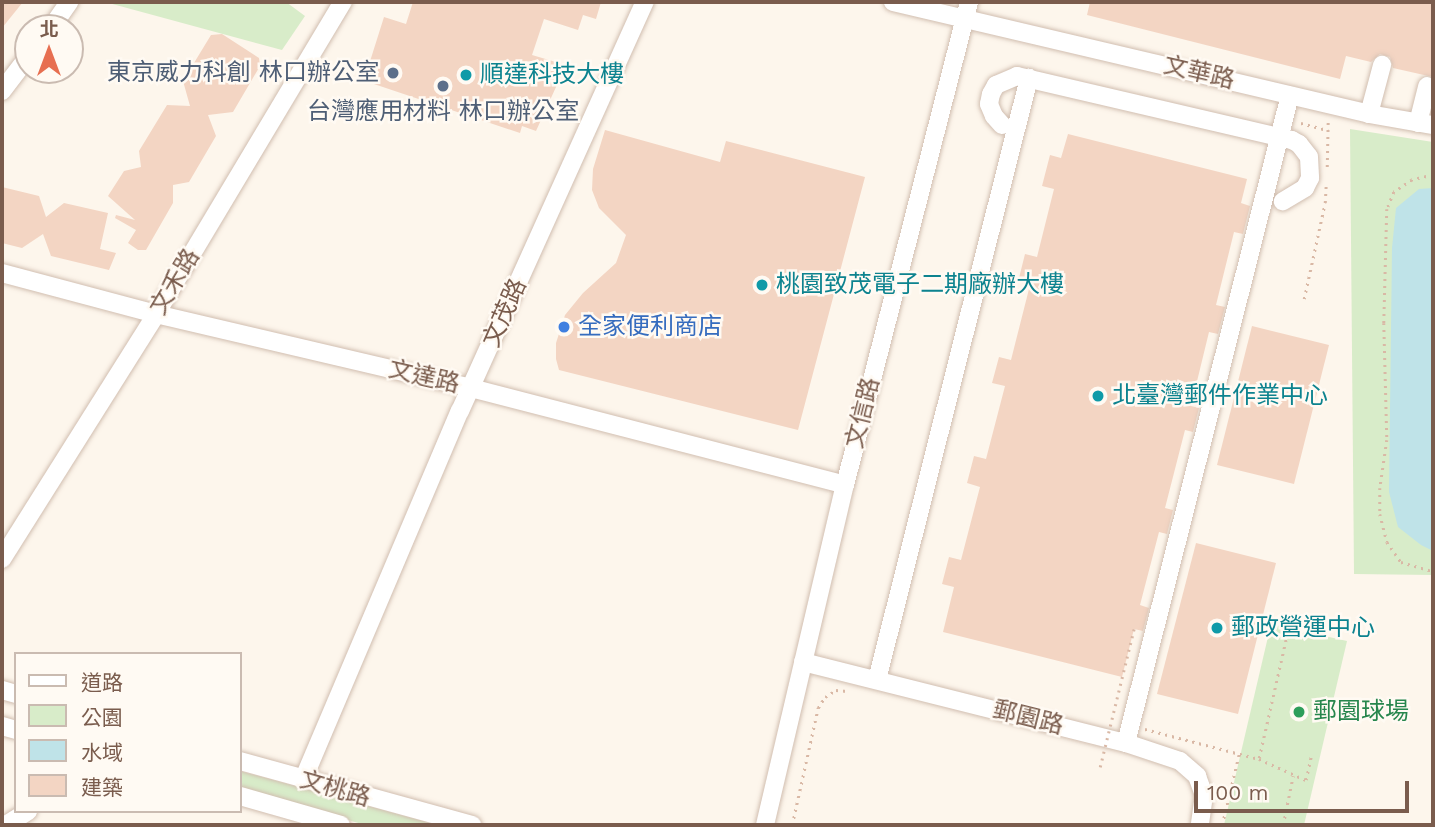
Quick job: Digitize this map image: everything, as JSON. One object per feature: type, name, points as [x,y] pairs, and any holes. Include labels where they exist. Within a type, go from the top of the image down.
[{"type":"street","name":"文禾路","points":[[2,559],[156,314],[343,2]]},
{"type":"street","name":"文茂路","points":[[303,780],[471,388],[645,2]]},
{"type":"street","points":[[893,2],[967,10]]},
{"type":"street","name":"文華路","points":[[967,10],[1290,95],[1425,124]]},
{"type":"street","name":"文信路","points":[[765,825],[845,485],[967,10]]},
{"type":"street","points":[[1369,114],[1382,65]]},
{"type":"street","points":[[2,91],[14,75]]},
{"type":"street","points":[[1002,125],[989,104],[990,94],[996,85],[1007,78],[1029,78],[1280,137],[1299,144],[1309,157],[1311,167],[1305,188],[1283,201]]},
{"type":"street","points":[[877,680],[1029,78]]},
{"type":"street","points":[[1425,124],[1427,86]]},
{"type":"street","points":[[1120,749],[1290,95]]},
{"type":"street","name":"文達路","points":[[2,273],[156,314],[471,388],[845,485]]},
{"type":"street","name":"郵園路","points":[[803,662],[877,680],[1120,749],[1180,761],[1197,776],[1204,795],[1200,825]]},
{"type":"street","name":"文桃路","points":[[242,762],[472,825]]},
{"type":"street","name":"文桃路","points":[[242,797],[294,819],[341,825]]},
{"type":"street","points":[[6,825],[25,813]]},
{"type":"path","points":[[1304,299],[1325,203],[1328,121]]},
{"type":"path","points":[[1297,122],[1328,130]]},
{"type":"path","points":[[1433,175],[1412,180],[1394,192],[1387,209],[1384,323],[1387,440],[1380,488],[1380,514],[1387,542],[1401,562],[1433,571]]},
{"type":"path","points":[[1100,767],[1134,629]]},
{"type":"path","points":[[1259,759],[1287,635]]},
{"type":"path","points":[[792,825],[818,708],[825,697],[836,690],[851,691]]},
{"type":"path","points":[[1143,729],[1259,759],[1293,776],[1306,779],[1311,757]]},
{"type":"path","points":[[1102,752],[1120,749]]},
{"type":"path","points":[[1222,825],[1239,754]]},
{"type":"path","points":[[1283,825],[1293,776]]},
{"type":"green space","points":[[105,2],[286,2],[305,16],[282,50]]},
{"type":"green space","points":[[1350,129],[1433,142],[1433,575],[1354,574]]},
{"type":"green space","points":[[1271,624],[1347,641],[1304,825],[1224,825]]},
{"type":"green space","points":[[242,772],[437,825],[365,825],[242,789]]},
{"type":"water","points":[[1433,188],[1433,551],[1398,527],[1389,492],[1392,248],[1396,208],[1419,189]]},
{"type":"building","points":[[2,2],[23,2],[2,28]]},
{"type":"building","name":"順達科技大樓","points":[[413,2],[601,2],[596,19],[583,15],[578,30],[544,19],[532,55],[566,65],[536,131],[522,126],[520,133],[371,83],[373,76],[366,74],[384,17],[406,24]]},
{"type":"building","points":[[1090,2],[1433,2],[1433,77],[1393,68],[1390,57],[1380,54],[1371,62],[1346,56],[1340,79],[1087,15]]},
{"type":"building","points":[[222,34],[259,58],[260,66],[233,112],[208,115],[216,136],[189,182],[173,185],[173,203],[146,250],[138,250],[128,243],[136,230],[115,218],[116,215],[135,220],[108,196],[124,171],[141,167],[139,151],[167,105],[190,106],[183,81],[211,35]]},
{"type":"building","name":"桃園致茂電子二期廠辦大樓","points":[[605,130],[720,162],[726,141],[865,177],[798,430],[559,370],[556,343],[565,315],[583,293],[616,263],[626,235],[599,208],[592,190],[593,169]]},
{"type":"building","name":"北臺灣郵件作業中心","points":[[1068,134],[1247,179],[1241,203],[1250,206],[1243,234],[1234,232],[1216,305],[1225,307],[1218,334],[1209,332],[1191,406],[1199,408],[1193,432],[1185,430],[1165,508],[1173,510],[1167,534],[1159,532],[1140,605],[1149,608],[1143,631],[1134,629],[1122,677],[943,632],[954,587],[942,584],[949,557],[961,560],[980,487],[967,483],[974,456],[986,459],[1005,386],[992,383],[999,357],[1011,360],[1030,285],[1018,282],[1025,254],[1037,257],[1054,189],[1042,186],[1050,155],[1061,158]]},
{"type":"building","points":[[2,187],[39,196],[46,217],[64,203],[108,213],[100,249],[116,253],[109,270],[51,256],[43,234],[22,248],[2,243]]},
{"type":"building","points":[[1252,326],[1329,345],[1294,484],[1217,465]]},
{"type":"building","name":"郵政營運中心","points":[[1196,543],[1276,563],[1238,714],[1157,694]]},
{"type":"place","name":"東京威力科創 林口辦公室","points":[[393,73]]},
{"type":"place","name":"順達科技大樓","points":[[466,75]]},
{"type":"place","name":"台灣應用材料 林口辦公室","points":[[443,86]]},
{"type":"place","name":"桃園致茂電子二期廠辦大樓","points":[[762,285]]},
{"type":"place","name":"全家便利商店","points":[[564,327]]},
{"type":"place","name":"北臺灣郵件作業中心","points":[[1098,396]]},
{"type":"place","name":"郵政營運中心","points":[[1217,628]]},
{"type":"place","name":"郵園球場","points":[[1299,712]]}]
